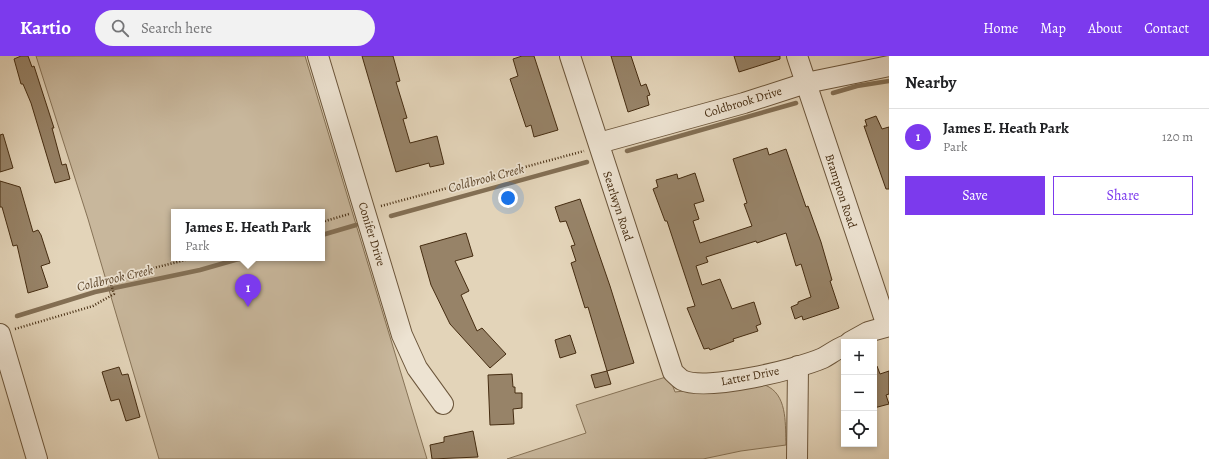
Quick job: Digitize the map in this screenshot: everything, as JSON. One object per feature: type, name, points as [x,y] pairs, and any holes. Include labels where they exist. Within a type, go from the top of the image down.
[{"type":"street","name":"Conifer Drive","points":[[318,56],[402,335],[417,368],[443,404]]},
{"type":"street","name":"Searlwyn Road","points":[[570,56],[666,356]]},
{"type":"street","name":"Brampton Road","points":[[797,56],[888,326]]},
{"type":"street","name":"Coldbrook Drive","points":[[598,144],[744,103],[806,83],[889,66]]},
{"type":"street","points":[[855,339],[868,332],[888,326]]},
{"type":"street","points":[[0,336],[37,459]]},
{"type":"street","name":"Latter Drive","points":[[666,356],[673,372],[682,380],[703,384],[740,380],[798,366],[822,358],[841,348]]},
{"type":"street","points":[[797,459],[798,366]]},
{"type":"path","points":[[325,221],[410,200],[460,184],[588,150],[598,144]]},
{"type":"path","points":[[0,336],[16,328],[93,306],[114,294],[111,284],[118,277],[181,261]]},
{"type":"shaded area","points":[[36,56],[305,56],[427,459],[159,459],[88,219]]},
{"type":"shaded area","points":[[669,376],[675,392],[757,383],[769,387],[780,398],[784,413],[786,445],[741,451],[703,459],[507,459],[586,433],[576,405]]},
{"type":"building","points":[[21,56],[28,56],[32,67],[34,66],[54,128],[52,128],[62,165],[66,164],[70,179],[55,183],[31,103],[23,84],[21,84],[14,59]]},
{"type":"building","points":[[362,56],[393,56],[400,81],[396,82],[407,118],[403,119],[410,143],[437,136],[444,164],[430,167],[429,163],[396,172]]},
{"type":"building","points":[[522,56],[534,56],[558,130],[534,137],[531,125],[526,127],[510,79],[518,76],[513,59]]},
{"type":"building","points":[[611,56],[631,56],[641,86],[646,84],[650,95],[647,96],[649,105],[628,112]]},
{"type":"building","points":[[734,56],[780,56],[780,59],[739,72]]},
{"type":"building","points":[[876,116],[882,129],[889,127],[889,189],[886,189],[864,126],[867,126],[865,120]]},
{"type":"building","points":[[3,134],[13,168],[0,172],[0,135]]},
{"type":"building","points":[[767,148],[769,155],[786,149],[806,207],[808,206],[821,242],[832,280],[830,281],[839,308],[803,320],[802,316],[795,319],[791,307],[798,304],[798,302],[811,297],[801,264],[796,266],[786,233],[757,243],[756,241],[706,257],[708,262],[696,266],[702,285],[720,279],[732,309],[754,302],[761,324],[756,326],[758,331],[733,339],[734,341],[710,350],[709,348],[704,349],[687,308],[695,306],[667,221],[665,221],[653,189],[658,187],[656,180],[677,174],[678,179],[695,173],[704,201],[694,204],[699,219],[693,221],[700,243],[752,226],[744,204],[747,203],[733,159]]},
{"type":"building","points":[[0,181],[20,187],[33,232],[38,230],[41,235],[50,263],[41,266],[48,287],[28,293],[17,245],[13,246],[2,207],[0,207]]},
{"type":"building","points":[[580,199],[610,286],[634,363],[607,371],[588,307],[585,308],[571,263],[576,261],[571,246],[575,245],[566,221],[560,222],[555,207]]},
{"type":"building","points":[[466,233],[473,256],[455,261],[469,291],[461,295],[477,331],[482,328],[506,354],[490,368],[450,324],[431,285],[420,246]]},
{"type":"building","points":[[570,335],[576,353],[560,358],[555,340]]},
{"type":"building","points":[[877,366],[880,374],[889,371],[889,394],[886,395],[889,404],[877,407]]},
{"type":"building","points":[[119,367],[122,375],[128,374],[140,417],[126,421],[119,399],[111,401],[102,372]]},
{"type":"building","points":[[607,371],[611,384],[595,388],[591,375]]},
{"type":"building","points":[[512,374],[515,393],[522,393],[522,408],[513,409],[514,424],[490,425],[488,375]]},
{"type":"building","points":[[473,431],[478,457],[432,459],[430,445],[444,442],[444,437]]},
{"type":"waterway","name":"Coldbrook Creek","points":[[833,93],[857,86],[889,81]]},
{"type":"waterway","name":"Coldbrook Creek","points":[[627,151],[796,103]]},
{"type":"waterway","name":"Coldbrook Creek","points":[[391,216],[587,162]]},
{"type":"waterway","name":"Coldbrook Creek","points":[[325,234],[356,225]]},
{"type":"waterway","name":"Coldbrook Creek","points":[[17,316],[95,292],[200,270],[232,261]]},
{"type":"place","name":"James E. Heath Park","points":[[248,307]]}]
